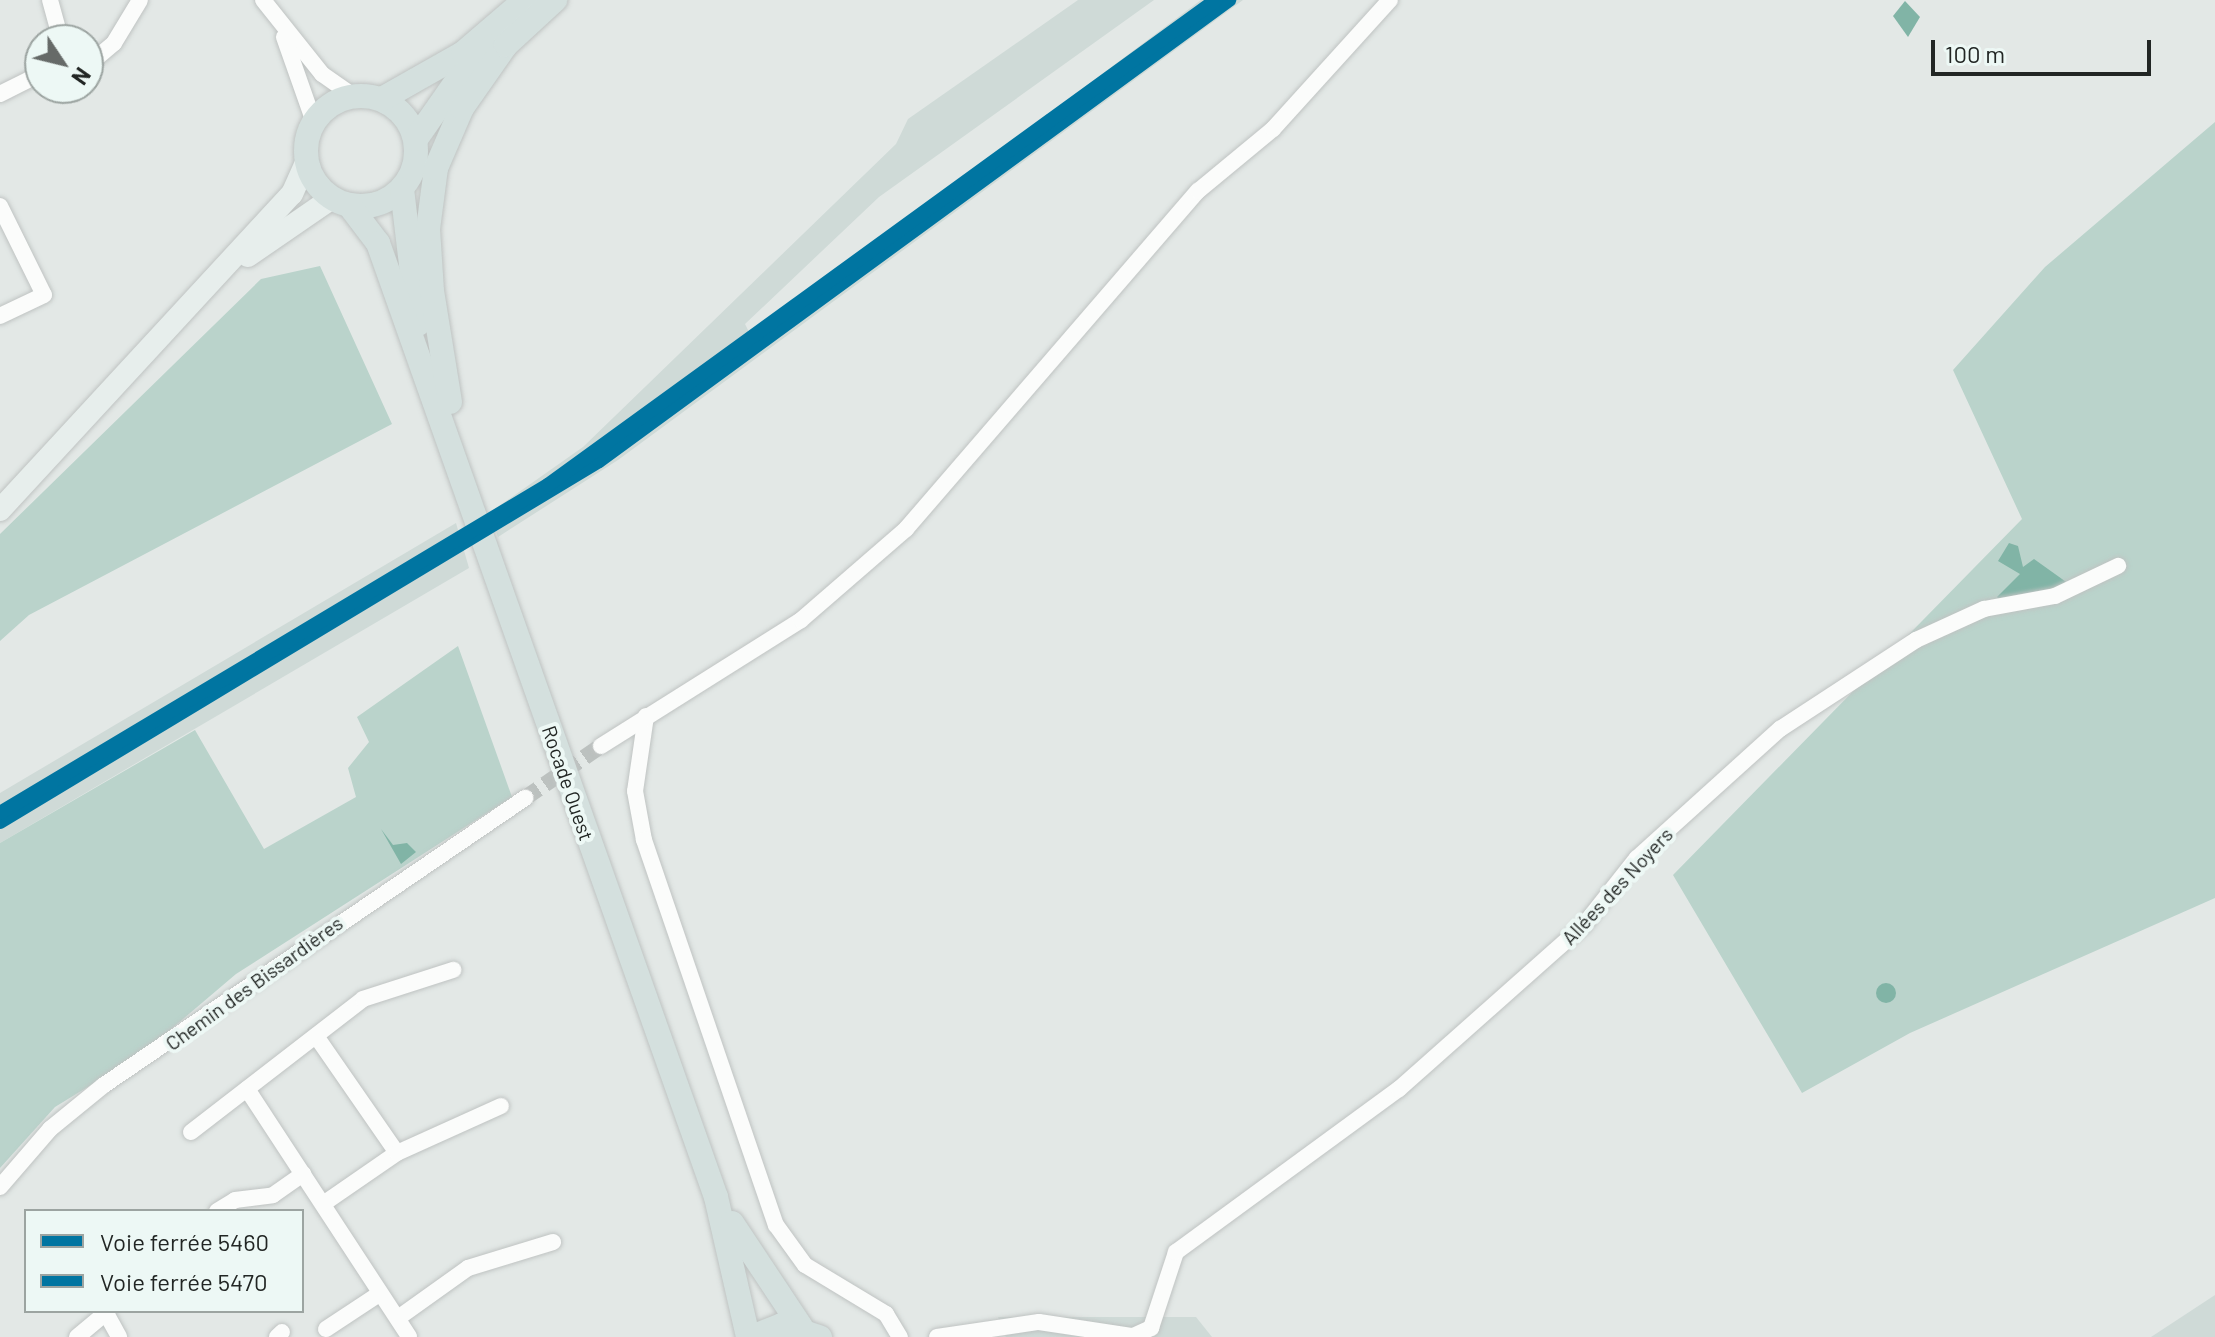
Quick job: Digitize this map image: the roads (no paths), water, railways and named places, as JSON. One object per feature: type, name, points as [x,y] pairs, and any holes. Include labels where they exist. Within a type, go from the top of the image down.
[{"type":"main road","points":[[382,99],[463,53],[525,0]]},
{"type":"main road","points":[[215,281],[340,201],[377,204],[402,189],[414,165],[416,139],[458,79],[554,0]]},
{"type":"main road","points":[[453,455],[457,431],[439,358],[430,260],[436,168],[479,83],[554,0]]},
{"type":"main road","points":[[0,510],[215,281],[292,194],[307,161],[314,122],[354,96],[382,99],[397,108],[416,139]]},
{"type":"main road","points":[[307,161],[340,201]]},
{"type":"main road","name":"Rocade Ouest","points":[[402,189],[423,366]]},
{"type":"main road","name":"Rocade Ouest","points":[[340,201],[378,243],[423,366],[716,1197],[750,1337]]},
{"type":"main road","name":"Rocade Ouest","points":[[716,1197],[811,1332]]},
{"type":"main road","points":[[750,1337],[782,1325],[811,1332]]},
{"type":"street","points":[[50,0],[57,24]]},
{"type":"street","points":[[104,51],[114,43],[140,0]]},
{"type":"street","points":[[263,0],[322,74],[354,96]]},
{"type":"street","points":[[601,746],[801,620],[906,529],[1188,202],[1273,129],[1390,0]]},
{"type":"street","points":[[277,21],[314,122]]},
{"type":"street","points":[[0,94],[24,82]]},
{"type":"street","points":[[0,206],[44,295],[0,316]]},
{"type":"street","name":"Allées des Noyers","points":[[1133,1337],[1151,1328],[1176,1252],[1399,1089],[1584,925],[1637,858],[1780,729],[1916,640],[1984,609],[2055,596],[2118,566]]},
{"type":"street","points":[[646,716],[635,791],[644,840],[776,1225],[805,1265],[886,1314],[900,1337]]},
{"type":"street","name":"Chemin des Bissardières","points":[[0,1187],[50,1129],[104,1085],[525,798]]},
{"type":"street","points":[[191,1132],[363,999],[453,970]]},
{"type":"street","points":[[316,1036],[397,1153]]},
{"type":"street","points":[[247,1089],[409,1337]]},
{"type":"street","points":[[323,1204],[397,1153],[501,1106]]},
{"type":"street","points":[[220,1209],[235,1200],[273,1195],[303,1174]]},
{"type":"street","points":[[398,1318],[468,1268],[553,1242]]},
{"type":"street","points":[[326,1329],[379,1294]]},
{"type":"street","points":[[77,1337],[108,1313],[119,1337]]},
{"type":"street","points":[[937,1337],[1039,1322],[1133,1337]]},
{"type":"tunnel","points":[[525,798],[601,746]]},
{"type":"rail line","name":"5470","points":[[0,813],[548,485],[1216,0]]},
{"type":"rail line","name":"5460","points":[[0,822],[599,461],[1229,0]]}]
